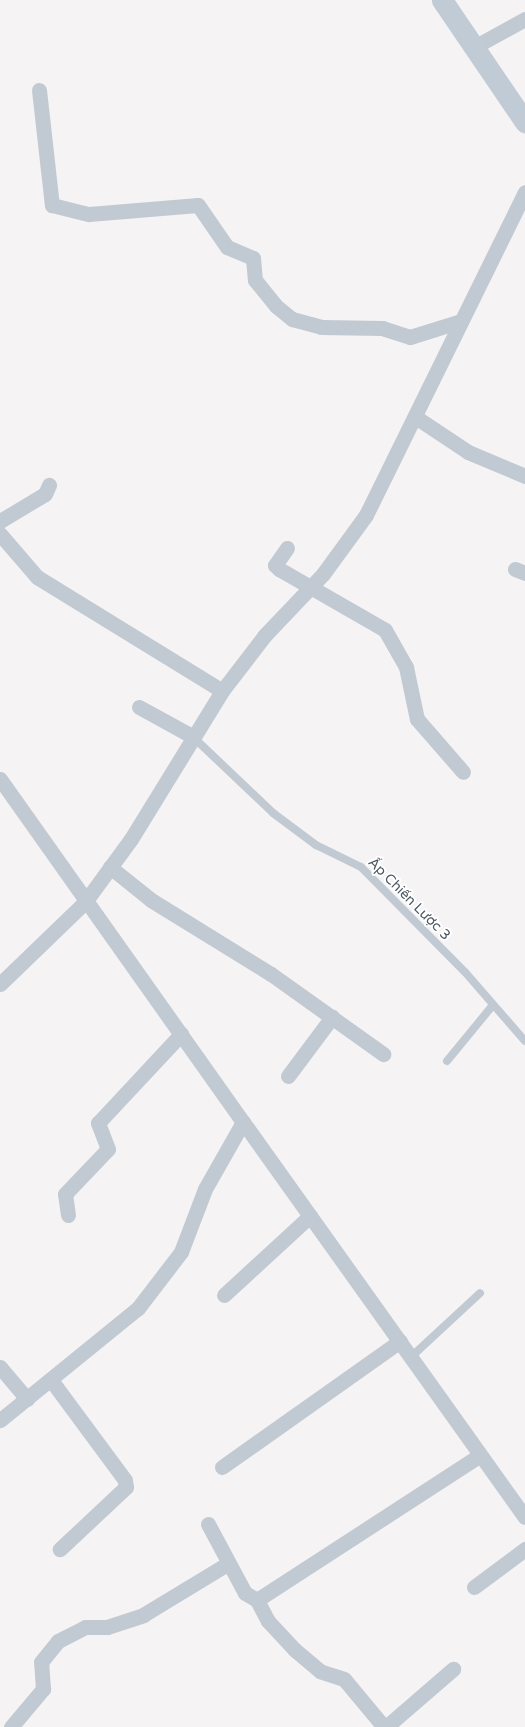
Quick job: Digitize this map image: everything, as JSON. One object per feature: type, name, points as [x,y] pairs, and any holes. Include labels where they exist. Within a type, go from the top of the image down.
[{"type":"main road","points":[[442,0],[525,122]]},
{"type":"street","points":[[474,47],[525,19]]},
{"type":"street","points":[[39,90],[52,205],[99,214],[198,205],[227,246],[253,258],[255,280],[276,306],[292,319],[320,327],[382,328],[410,337],[462,321]]},
{"type":"street","points":[[0,984],[86,902],[222,691],[265,635],[310,588],[366,516],[417,418],[525,192]]},
{"type":"street","points":[[417,418],[468,452],[525,476]]},
{"type":"street","points":[[0,521],[45,494],[49,485]]},
{"type":"street","points":[[0,534],[37,577],[222,691]]},
{"type":"street","points":[[287,548],[275,565],[310,588],[385,630],[406,667],[417,719],[463,772]]},
{"type":"street","points":[[139,707],[192,736]]},
{"type":"street","points":[[0,779],[525,1517]]},
{"type":"street","points":[[110,867],[151,900],[271,974],[383,1054]]},
{"type":"street","points":[[288,1076],[332,1018]]},
{"type":"street","points":[[68,1215],[65,1194],[108,1149],[98,1123],[181,1034]]},
{"type":"street","points":[[0,1420],[138,1308],[170,1267],[205,1189],[243,1122]]},
{"type":"street","points":[[224,1294],[310,1216]]},
{"type":"street","points":[[222,1466],[400,1342]]},
{"type":"street","points":[[0,1368],[27,1399]]},
{"type":"street","points":[[51,1380],[126,1480],[126,1487],[60,1549]]},
{"type":"street","points":[[257,1600],[480,1455]]},
{"type":"street","points":[[208,1524],[245,1592],[257,1600],[268,1621],[295,1650],[320,1671],[344,1679],[385,1727],[453,1669]]},
{"type":"street","points":[[474,1587],[525,1549]]},
{"type":"street","points":[[11,1727],[43,1689],[41,1662],[58,1641],[84,1627],[107,1627],[143,1615],[229,1563]]},
{"type":"lane","name":"Ấp Chiến Lược 3","points":[[192,736],[273,813],[316,845],[360,867],[525,1041]]},
{"type":"lane","points":[[446,1061],[491,1007]]},
{"type":"lane","points":[[411,1357],[480,1294]]}]
